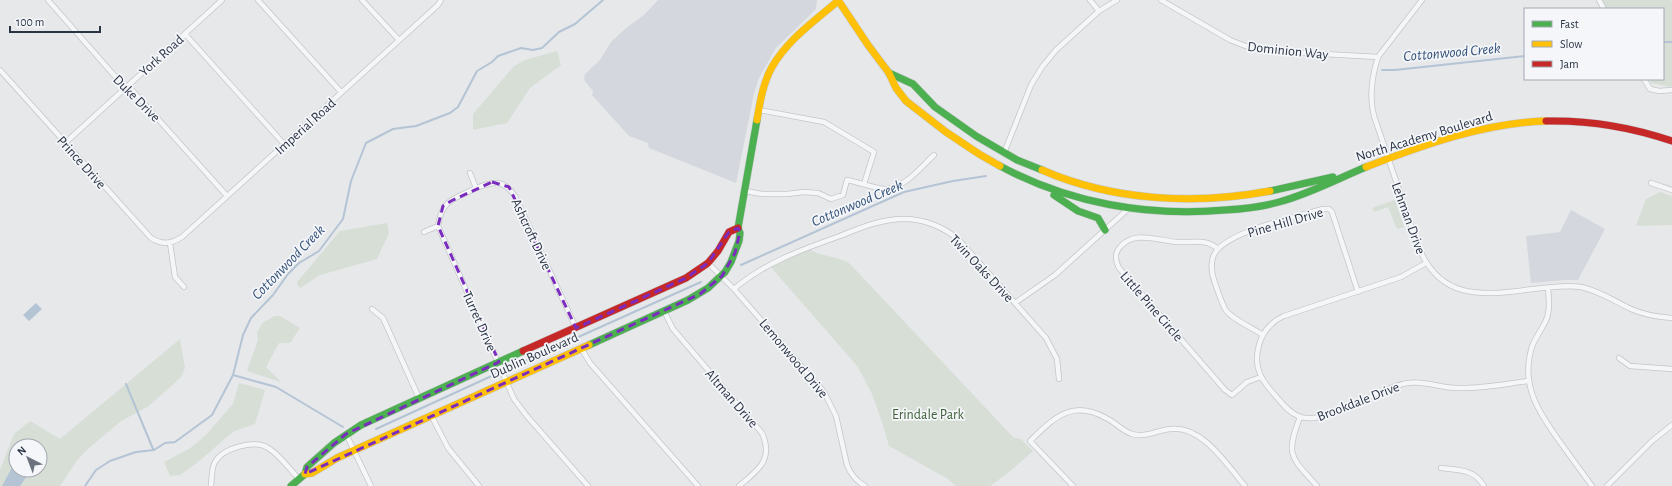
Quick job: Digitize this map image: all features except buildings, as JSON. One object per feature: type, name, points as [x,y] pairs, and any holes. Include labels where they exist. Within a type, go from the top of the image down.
[{"type":"main road","name":"North Academy Boulevard","points":[[838,0],[859,33],[889,73],[897,90],[933,122],[969,148],[1022,178],[1064,194],[1128,209],[1187,213],[1256,207],[1290,199],[1388,159],[1469,133],[1496,127],[1548,121],[1608,124],[1655,135],[1672,141]]},
{"type":"main road","name":"Dublin Boulevard","points":[[291,486],[305,474],[312,473],[337,458],[664,311],[710,288],[722,276],[735,253],[740,240],[740,232],[738,228],[761,96],[769,74],[780,55],[790,44],[838,0]]},
{"type":"main road","name":"North Academy Boulevard","points":[[889,73],[908,81],[935,106],[953,120],[1004,153],[1049,174],[1114,192],[1181,199],[1230,196],[1264,191],[1349,174]]},
{"type":"main road","points":[[1022,178],[1067,202],[1078,211],[1094,216],[1102,222],[1106,230]]},
{"type":"main road","points":[[1128,209],[1137,195]]},
{"type":"main road","name":"Dublin Boulevard","points":[[305,474],[307,467],[346,434],[419,398],[686,278],[708,263],[729,232],[738,228]]},
{"type":"street","name":"Duke Drive","points":[[48,0],[120,82],[132,90],[227,196]]},
{"type":"street","name":"York Road","points":[[65,143],[222,0]]},
{"type":"street","points":[[258,0],[341,92]]},
{"type":"street","points":[[362,0],[399,40]]},
{"type":"street","points":[[1090,0],[1099,11]]},
{"type":"street","points":[[1004,153],[1031,85],[1042,67],[1056,50],[1099,11],[1117,0]]},
{"type":"street","name":"Dominion Way","points":[[1161,0],[1230,40],[1248,47],[1268,51],[1378,57]]},
{"type":"street","name":"Lehman Drive","points":[[1422,0],[1378,57],[1371,104],[1419,249],[1426,263],[1444,282],[1467,292],[1493,294],[1570,286],[1586,288],[1603,294],[1626,307],[1641,313],[1672,318]]},
{"type":"street","name":"Imperial Road","points":[[170,243],[182,237],[440,2]]},
{"type":"street","points":[[185,34],[284,144]]},
{"type":"street","name":"Prince Drive","points":[[0,70],[151,238],[162,243],[170,243]]},
{"type":"street","points":[[1645,80],[1650,89],[1659,91],[1672,90]]},
{"type":"street","points":[[759,110],[824,122],[874,152],[864,184]]},
{"type":"street","points":[[745,191],[762,194],[804,192],[818,193],[831,199],[843,195],[847,180],[885,189],[907,180],[934,155]]},
{"type":"street","points":[[424,232],[438,226],[443,206],[476,188],[470,173]]},
{"type":"street","name":"Ashcroft Drive","points":[[476,188],[492,182],[500,183],[509,187],[515,196],[576,328]]},
{"type":"street","points":[[1651,183],[1672,190]]},
{"type":"street","points":[[1015,303],[1055,275],[1128,209]]},
{"type":"street","name":"Pine Hill Drive","points":[[1218,248],[1252,230],[1327,209],[1332,212],[1358,292]]},
{"type":"street","name":"Twin Oaks Drive","points":[[734,289],[754,274],[807,248],[881,221],[905,219],[927,222],[953,235],[1038,328],[1053,349],[1059,368],[1059,379]]},
{"type":"street","name":"Turret Drive","points":[[438,226],[514,399],[526,415],[588,486]]},
{"type":"street","name":"Little Pine Circle","points":[[1218,248],[1207,241],[1178,242],[1140,237],[1132,238],[1125,242],[1118,249],[1116,255],[1119,268],[1225,390],[1232,395],[1247,382],[1261,377]]},
{"type":"street","points":[[170,243],[176,278],[184,287]]},
{"type":"street","points":[[1218,248],[1214,255],[1212,270],[1213,278],[1226,310],[1234,317],[1263,334]]},
{"type":"street","name":"Lemonwood Drive","points":[[708,263],[734,289],[824,392],[836,416],[847,465],[850,472],[860,483],[865,486]]},
{"type":"street","name":"Brookdale Drive","points":[[1426,263],[1404,276],[1284,316],[1274,322],[1263,334],[1257,351],[1257,359],[1261,377],[1265,384],[1288,409],[1300,417],[1309,419],[1321,418],[1388,389],[1407,383],[1420,383],[1457,388],[1528,382]]},
{"type":"street","points":[[1548,288],[1549,312],[1547,319],[1531,349],[1528,360],[1528,382],[1533,400],[1541,415],[1592,486]]},
{"type":"street","points":[[372,309],[383,318],[419,398]]},
{"type":"street","name":"Altman Drive","points":[[664,311],[673,329],[762,433],[766,446],[765,460],[760,467],[739,486]]},
{"type":"street","points":[[581,348],[590,363],[698,486]]},
{"type":"street","points":[[1619,358],[1630,366],[1672,369]]},
{"type":"street","points":[[1072,486],[1030,441],[1053,419],[1064,413],[1076,410],[1084,410],[1100,415],[1133,434],[1148,435],[1171,429],[1187,430],[1194,433],[1207,443],[1245,486]]},
{"type":"street","points":[[431,415],[448,448],[479,486]]},
{"type":"street","points":[[1300,417],[1292,440],[1293,456],[1297,463],[1317,486]]},
{"type":"street","points":[[1607,486],[1652,441],[1672,425]]},
{"type":"street","points":[[346,434],[371,486]]},
{"type":"street","points":[[211,486],[212,469],[218,458],[230,449],[262,444],[269,448],[299,479]]},
{"type":"street","points":[[1441,468],[1469,471],[1478,478],[1484,486]]},
{"type":"highlighted area","points":[[492,182],[509,187],[576,328],[686,278],[708,263],[729,232],[738,228],[740,232],[735,253],[722,276],[700,294],[305,474],[307,467],[346,434],[499,362],[438,226],[443,206],[451,201]]},
{"type":"shaded area","points":[[658,0],[817,0],[816,9],[776,48],[758,80],[736,183],[649,148],[648,143],[629,136],[592,95],[593,91],[584,80],[585,74],[600,60],[611,42],[626,28],[644,15]]},
{"type":"shaded area","points":[[1571,210],[1605,229],[1578,280],[1531,283],[1526,236],[1560,232]]},
{"type":"green space","points":[[1602,0],[1672,1],[1672,87],[1651,83],[1650,80],[1664,80],[1664,8],[1606,8]]},
{"type":"green space","points":[[557,51],[561,65],[530,88],[507,123],[473,130],[473,114],[514,66],[525,60]]},
{"type":"green space","points":[[1660,192],[1672,196],[1672,225],[1636,226],[1646,199]]},
{"type":"green space","points":[[1395,200],[1404,227],[1397,229],[1388,207],[1374,212],[1372,208]]},
{"type":"green space","points":[[387,223],[389,233],[377,259],[320,275],[300,288],[297,284],[340,231]]},
{"type":"green space","name":"Erindale Park","points":[[807,248],[817,253],[844,260],[849,263],[1014,438],[1021,439],[1033,451],[990,486],[956,486],[948,479],[889,446],[872,394],[858,367],[769,265]]},
{"type":"green space","points":[[275,316],[280,316],[300,328],[290,343],[279,343],[266,367],[281,382],[247,371],[258,340],[257,333],[261,325],[265,321]]},
{"type":"green space","points":[[180,339],[185,368],[181,377],[149,406],[121,421],[89,448],[78,459],[60,486],[0,486],[0,470],[8,449],[8,478],[48,478],[48,438],[12,438],[14,434],[30,421],[60,439]]},
{"type":"green space","points":[[239,383],[265,390],[255,424],[234,431],[198,462],[180,475],[170,476],[164,462],[189,449],[205,436],[233,404]]},
{"type":"water","points":[[36,303],[42,309],[29,321],[23,315]]},
{"type":"water","points":[[8,475],[8,478],[26,478],[20,486],[2,486]]},
{"type":"waterway","name":"Cottonwood Creek","points":[[85,486],[96,470],[110,461],[136,452],[154,450],[165,443],[175,442],[212,415],[233,375],[243,335],[251,318],[273,295],[288,274],[299,263],[319,251],[343,219],[351,181],[366,143],[393,129],[416,126],[450,113],[458,107],[477,71],[492,62],[498,56],[521,48],[533,50],[542,48],[559,32],[575,24],[603,0]]},
{"type":"waterway","name":"Cottonwood Creek","points":[[1664,42],[1672,42]]},
{"type":"waterway","name":"Cottonwood Creek","points":[[1382,70],[1395,70],[1524,56]]},
{"type":"waterway","name":"Cottonwood Creek","points":[[741,265],[904,192],[953,181],[986,176]]},
{"type":"waterway","name":"Cottonwood Creek","points":[[509,368],[701,282]]},
{"type":"waterway","name":"Cottonwood Creek","points":[[376,429],[496,374]]},
{"type":"waterway","name":"Cottonwood Creek","points":[[233,375],[276,387],[343,427]]},
{"type":"waterway","points":[[126,384],[153,449]]},
{"type":"traffic: fast","points":[[889,73],[913,84],[935,107],[976,136],[1017,160],[1042,170]]},
{"type":"traffic: fast","points":[[589,345],[688,300],[708,288],[725,272],[731,262],[739,241],[740,233],[738,228],[757,120]]},
{"type":"traffic: fast","points":[[1000,166],[1026,179],[1081,198],[1138,209],[1196,212],[1232,210],[1279,202],[1312,191],[1366,167]]},
{"type":"traffic: fast","points":[[1270,191],[1333,177]]},
{"type":"traffic: fast","points":[[1054,195],[1078,211],[1098,218],[1105,230]]},
{"type":"traffic: fast","points":[[291,486],[305,474],[307,467],[334,443],[361,425],[523,351]]},
{"type":"traffic: slow","points":[[838,0],[889,73],[896,88],[906,101],[946,132],[1000,166]]},
{"type":"traffic: slow","points":[[757,120],[764,86],[772,67],[794,39],[839,0]]},
{"type":"traffic: slow","points":[[1366,167],[1454,136],[1500,126],[1546,121]]},
{"type":"traffic: slow","points":[[1042,170],[1097,188],[1126,194],[1154,197],[1184,199],[1213,198],[1270,191]]},
{"type":"traffic: slow","points":[[305,474],[312,473],[337,458],[589,345]]},
{"type":"traffic: jam","points":[[1546,121],[1610,125],[1672,141]]},
{"type":"traffic: jam","points":[[523,351],[686,278],[708,263],[718,251],[729,232],[738,228]]}]
